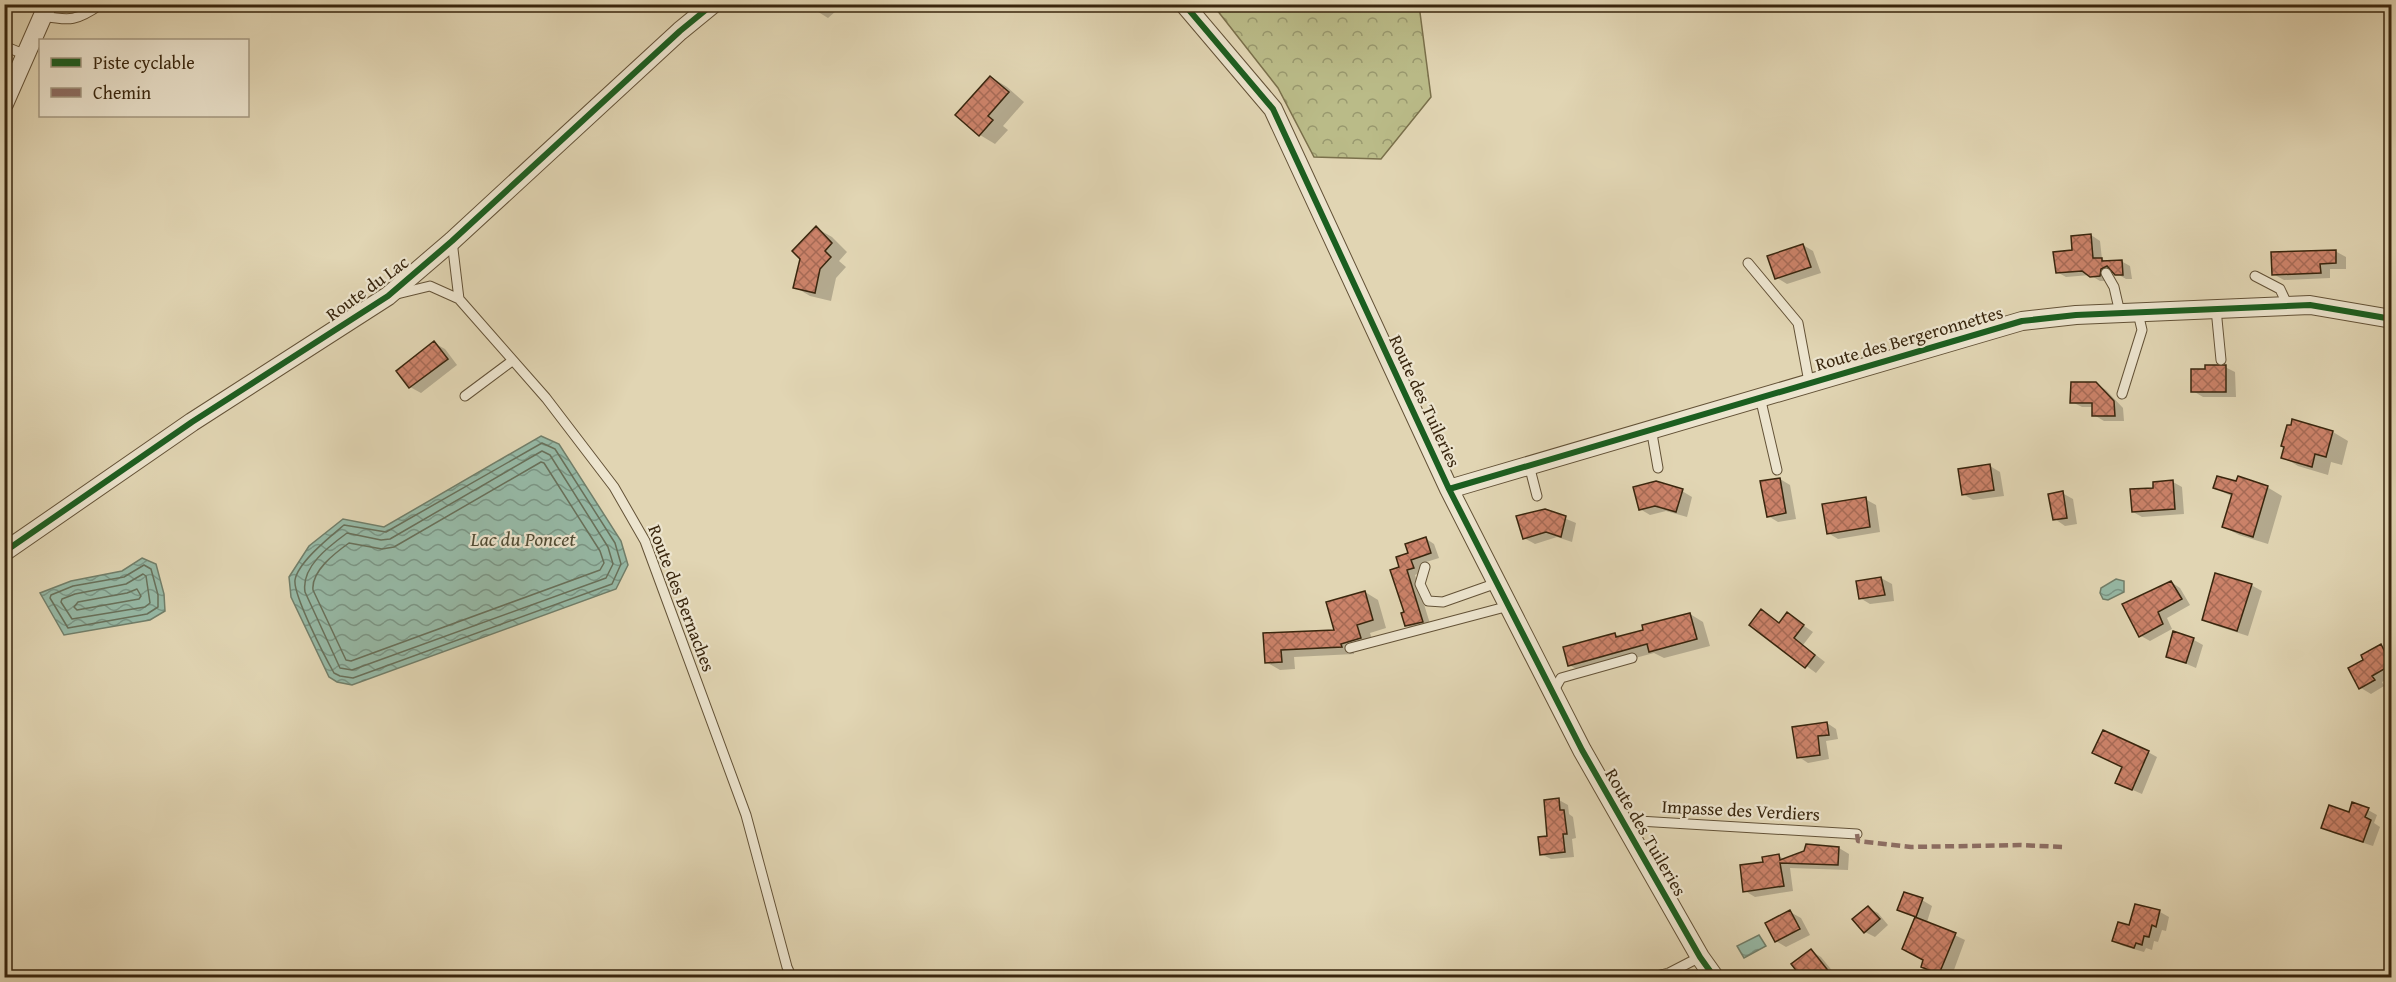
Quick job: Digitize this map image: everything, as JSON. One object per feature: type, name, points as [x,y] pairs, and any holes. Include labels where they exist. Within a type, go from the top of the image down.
[{"type":"street","name":"Route du Lac","points":[[4,552],[192,422],[388,296],[452,241],[680,31],[713,4]]},
{"type":"street","name":"Route des Tuileries","points":[[1184,4],[1274,109],[1449,489],[1582,750],[1714,978]]},
{"type":"street","points":[[4,104],[45,10]]},
{"type":"street","name":"Route des Bergeronnettes","points":[[1449,489],[2022,321],[2120,313],[2310,305],[2391,319]]},
{"type":"lane","points":[[45,10],[72,20],[80,18],[101,4]]},
{"type":"lane","points":[[4,46],[26,55]]},
{"type":"lane","points":[[452,241],[459,299]]},
{"type":"lane","points":[[1748,263],[1798,323],[1809,382]]},
{"type":"lane","points":[[2106,273],[2114,287],[2120,313]]},
{"type":"lane","points":[[2254,276],[2280,289],[2288,306]]},
{"type":"lane","points":[[388,296],[430,286],[459,299]]},
{"type":"lane","name":"Route des Bernaches","points":[[459,299],[546,398],[614,487],[645,541],[746,815],[792,978]]},
{"type":"lane","points":[[2216,309],[2221,360]]},
{"type":"lane","points":[[2122,394],[2142,330],[2138,313]]},
{"type":"lane","points":[[465,396],[512,362]]},
{"type":"lane","points":[[1760,397],[1777,470]]},
{"type":"lane","points":[[1651,428],[1658,468]]},
{"type":"lane","points":[[1529,465],[1537,496]]},
{"type":"lane","points":[[1425,567],[1420,584],[1428,601],[1443,602],[1497,583]]},
{"type":"lane","points":[[1350,648],[1509,606]]},
{"type":"lane","points":[[1553,693],[1561,678],[1632,658]]},
{"type":"lane","name":"Impasse des Verdiers","points":[[1622,820],[1857,834]]},
{"type":"lane","points":[[1648,978],[1669,973],[1700,957]]},
{"type":"green space","points":[[1213,5],[1419,5],[1431,97],[1381,159],[1314,157],[1278,88]]},
{"type":"water","name":"Lac du Poncet","points":[[541,436],[559,444],[621,541],[628,565],[616,589],[352,685],[337,682],[329,677],[291,597],[289,577],[309,546],[343,519],[384,527]]},
{"type":"water","points":[[142,558],[156,564],[164,594],[165,611],[150,620],[64,635],[40,593],[71,581],[122,571]]},
{"type":"water","points":[[2116,579],[2124,581],[2124,592],[2108,600],[2103,599],[2100,593],[2101,588]]},
{"type":"water","points":[[1759,935],[1766,946],[1744,958],[1737,946]]},
{"type":"building","points":[[990,76],[1009,92],[988,116],[993,120],[979,136],[955,115]]},
{"type":"building","points":[[816,226],[832,243],[825,251],[831,257],[820,269],[815,293],[793,288],[800,259],[792,251]]},
{"type":"building","points":[[2091,234],[2093,258],[2102,258],[2102,261],[2122,260],[2123,275],[2115,275],[2107,266],[2101,269],[2100,276],[2090,277],[2082,271],[2056,273],[2053,252],[2072,250],[2071,236]]},
{"type":"building","points":[[1803,244],[1811,267],[1775,279],[1767,256]]},
{"type":"building","points":[[2336,250],[2336,263],[2320,264],[2321,273],[2272,275],[2271,252]]},
{"type":"building","points":[[434,341],[448,359],[409,388],[396,371]]},
{"type":"building","points":[[2205,365],[2226,365],[2226,392],[2191,392],[2191,369],[2205,369]]},
{"type":"building","points":[[2071,382],[2096,382],[2114,401],[2115,416],[2092,416],[2092,403],[2070,403]]},
{"type":"building","points":[[2292,419],[2333,431],[2326,457],[2315,454],[2312,467],[2281,458],[2284,447],[2281,446],[2287,425],[2291,425]]},
{"type":"building","points":[[1990,464],[1994,490],[1962,495],[1958,469]]},
{"type":"building","points":[[2217,476],[2236,481],[2238,476],[2268,486],[2253,537],[2222,527],[2232,494],[2213,488]]},
{"type":"building","points":[[1780,478],[1786,513],[1767,517],[1760,481]]},
{"type":"building","points":[[2173,480],[2175,509],[2132,512],[2130,489],[2153,488],[2153,482]]},
{"type":"building","points":[[1656,481],[1683,489],[1676,512],[1655,506],[1639,510],[1633,487]]},
{"type":"building","points":[[2063,491],[2067,518],[2053,520],[2048,494]]},
{"type":"building","points":[[1866,497],[1870,527],[1827,534],[1822,504]]},
{"type":"building","points":[[1545,509],[1566,516],[1561,537],[1546,532],[1523,539],[1516,516]]},
{"type":"building","points":[[1426,537],[1431,553],[1411,560],[1414,568],[1407,570],[1423,622],[1405,626],[1401,613],[1404,612],[1390,570],[1399,567],[1396,557],[1408,553],[1405,544]]},
{"type":"building","points":[[2215,573],[2252,584],[2237,631],[2202,620]]},
{"type":"building","points":[[1881,577],[1885,595],[1859,599],[1856,581]]},
{"type":"building","points":[[2171,581],[2182,599],[2158,612],[2163,624],[2139,637],[2122,604]]},
{"type":"building","points":[[1365,591],[1373,620],[1357,625],[1361,638],[1341,644],[1342,647],[1281,650],[1282,662],[1265,663],[1263,633],[1334,630],[1326,602]]},
{"type":"building","points":[[1761,609],[1779,623],[1787,612],[1804,625],[1794,638],[1815,655],[1805,668],[1749,625]]},
{"type":"building","points":[[1690,613],[1697,639],[1649,652],[1647,644],[1568,666],[1563,647],[1615,633],[1616,637],[1643,630],[1642,625]]},
{"type":"building","points":[[2173,631],[2194,638],[2186,663],[2166,657]]},
{"type":"building","points":[[2381,644],[2391,665],[2372,676],[2375,680],[2359,689],[2348,668],[2363,660],[2361,655]]},
{"type":"building","points":[[1827,722],[1829,735],[1818,736],[1820,755],[1797,758],[1792,727]]},
{"type":"building","points":[[2103,730],[2149,751],[2132,790],[2115,783],[2122,767],[2092,753]]},
{"type":"building","points":[[1559,798],[1560,810],[1564,810],[1567,834],[1563,834],[1565,852],[1540,855],[1538,837],[1547,836],[1544,800]]},
{"type":"building","points":[[2352,802],[2369,808],[2365,817],[2371,820],[2363,842],[2321,828],[2329,805],[2349,812]]},
{"type":"building","points":[[1806,844],[1839,847],[1838,865],[1780,863],[1784,886],[1743,892],[1740,865],[1763,862],[1762,857],[1779,854],[1780,860],[1804,851]]},
{"type":"building","points":[[1904,892],[1923,898],[1916,917],[1897,910]]},
{"type":"building","points":[[2135,904],[2160,910],[2156,927],[2152,925],[2149,937],[2144,936],[2142,945],[2136,943],[2134,948],[2112,941],[2118,922],[2129,925]]},
{"type":"building","points":[[1868,906],[1880,919],[1864,933],[1852,919]]},
{"type":"building","points":[[1790,910],[1800,929],[1775,942],[1765,923]]},
{"type":"building","points":[[1915,917],[1956,933],[1939,974],[1921,967],[1923,960],[1902,949]]},
{"type":"building","points":[[1811,949],[1834,978],[1802,978],[1791,964]]},
{"type":"marked path","points":[[1857,834],[1858,841],[1911,847],[2020,845],[2063,847]]},
{"type":"cycle path","points":[[4,552],[192,422],[388,296],[452,241],[680,31],[713,4]]},
{"type":"cycle path","points":[[1184,4],[1273,109],[1449,489],[1582,750],[1700,957],[1715,978]]},
{"type":"cycle path","points":[[1449,489],[2022,321],[2076,315],[2310,305],[2392,319]]}]
